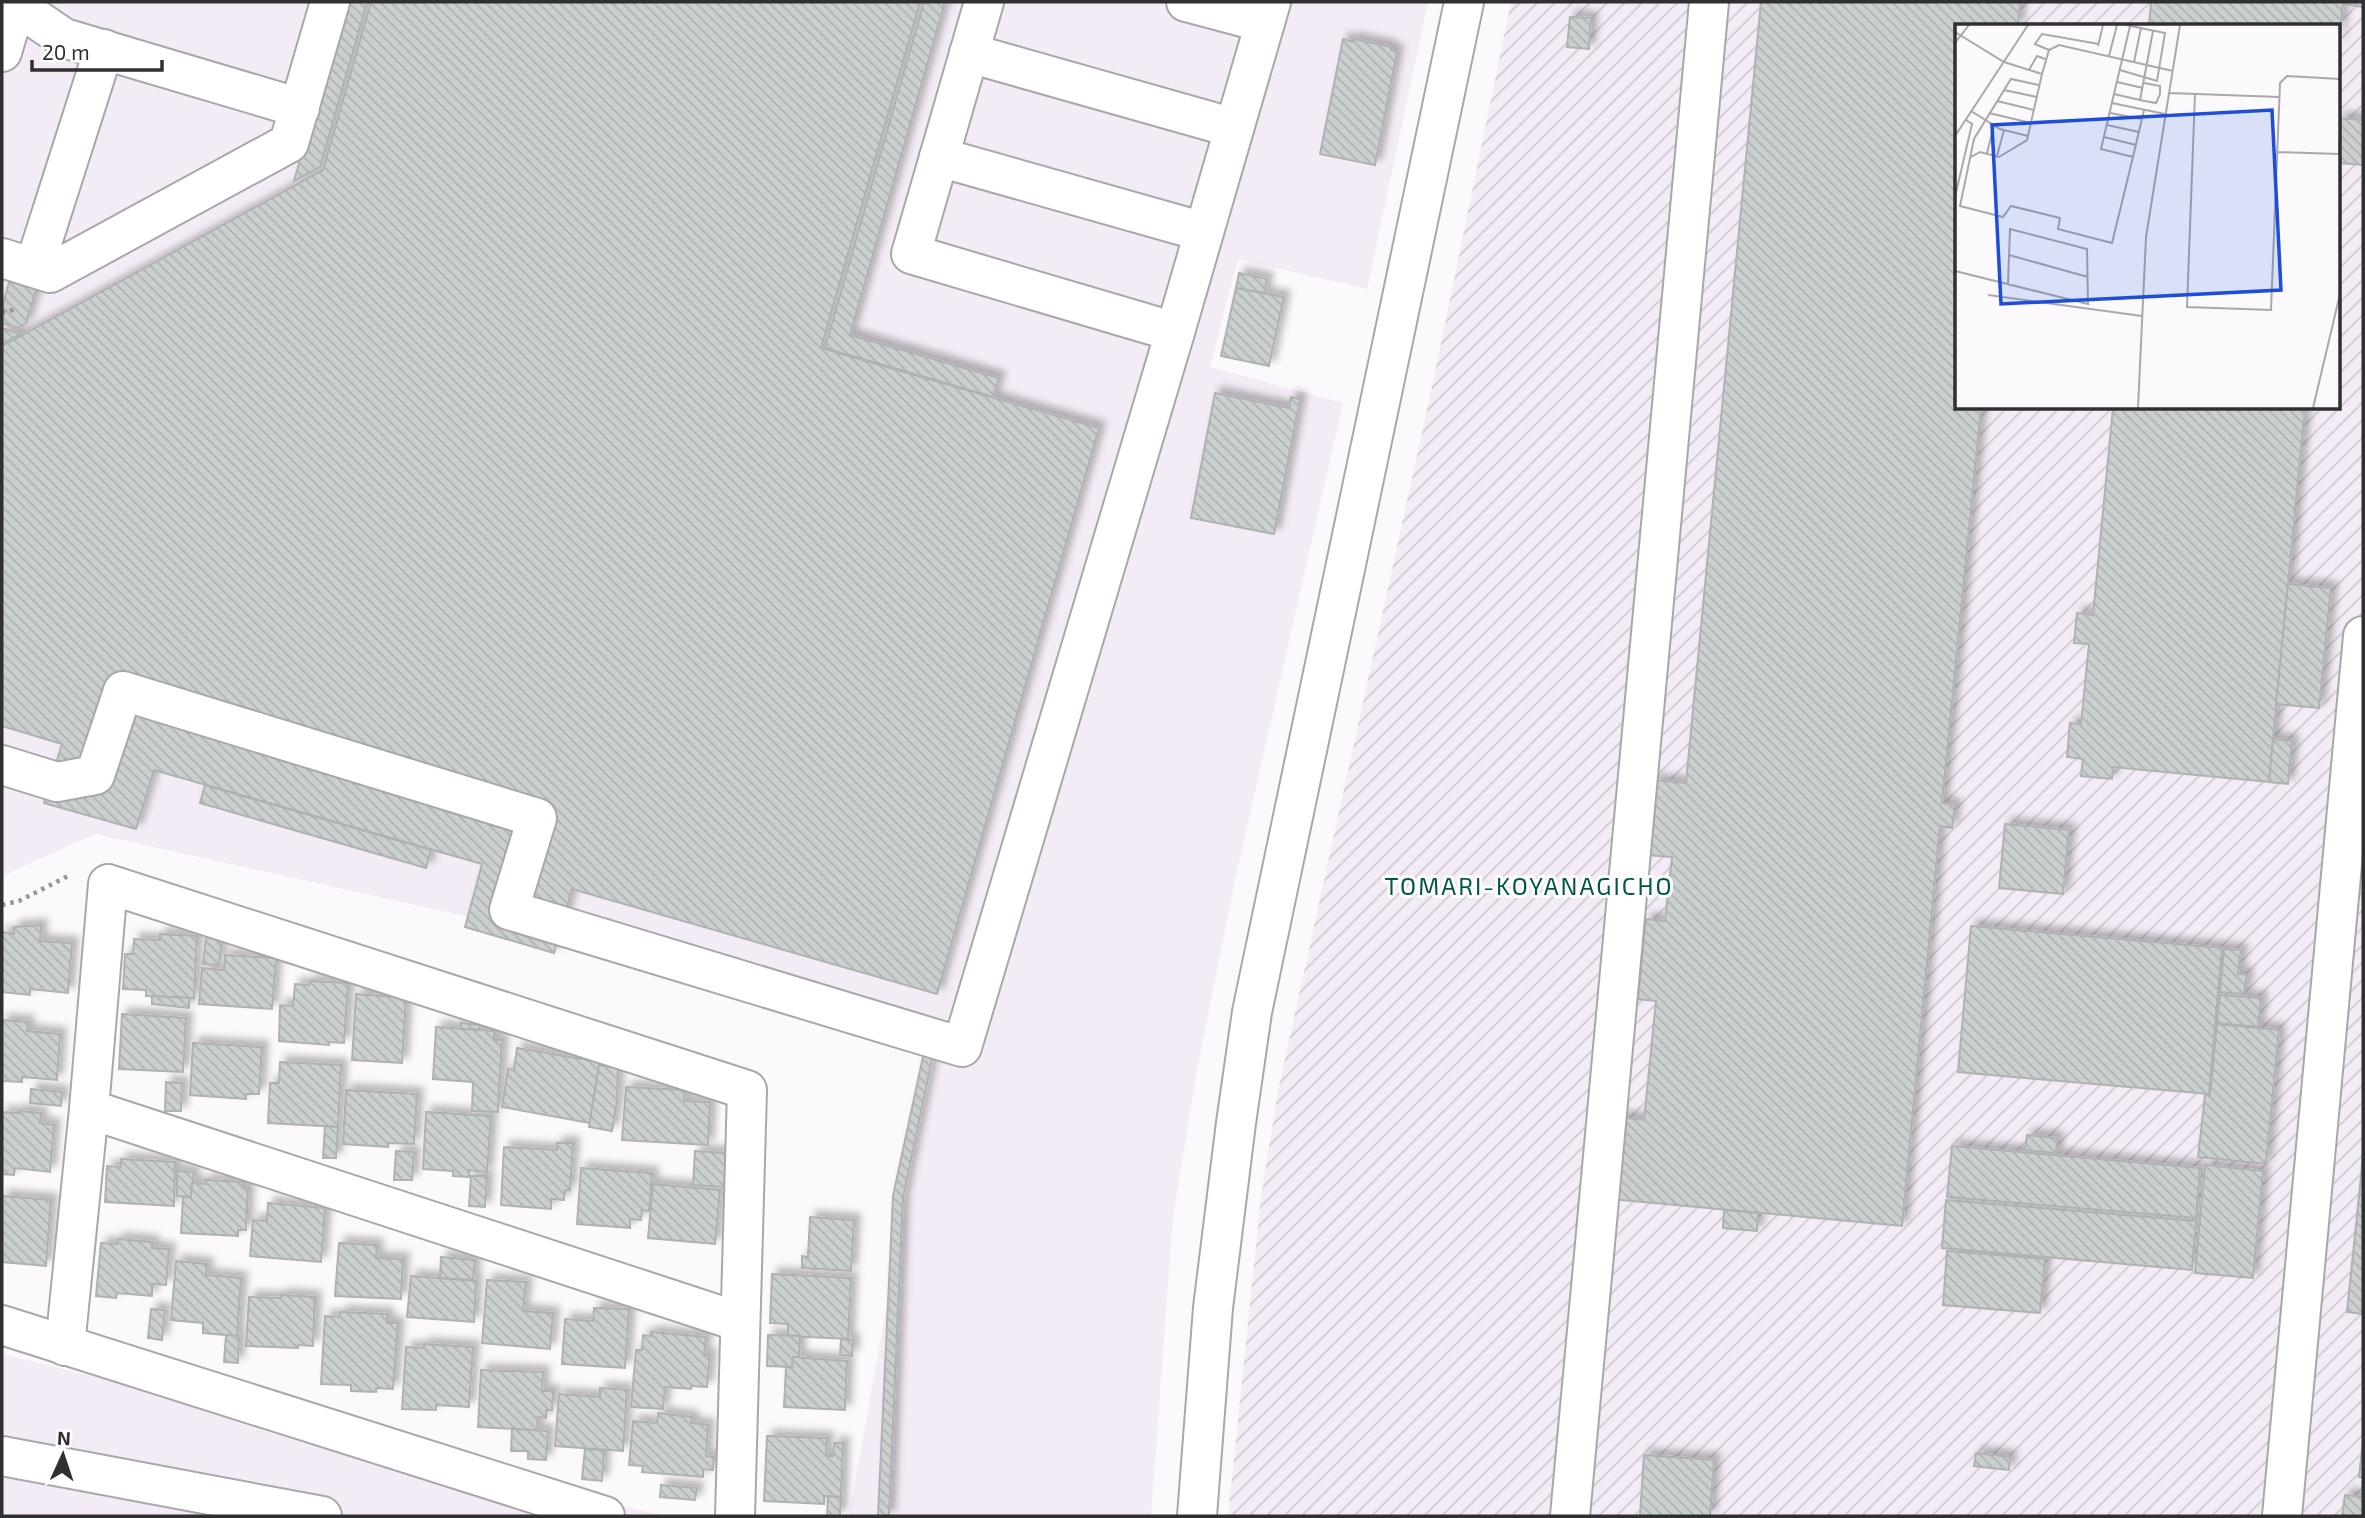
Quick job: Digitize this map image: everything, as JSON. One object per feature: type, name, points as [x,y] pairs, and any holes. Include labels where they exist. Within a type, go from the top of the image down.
[{"type":"street","points":[[104,49],[18,263],[50,273],[289,143],[330,2]]},
{"type":"street","points":[[984,2],[911,254],[1175,332]]},
{"type":"street","points":[[2,765],[57,782],[95,775],[123,691],[537,818],[509,910],[962,1047],[1268,12],[1186,2]]},
{"type":"street","points":[[1197,1516],[1213,1308],[1252,1012],[1464,2]]},
{"type":"street","points":[[1570,1516],[1709,2]]},
{"type":"street","points":[[2,52],[14,3],[64,38],[300,108]]},
{"type":"street","points":[[969,53],[1234,128]]},
{"type":"street","points":[[939,157],[1204,232]]},
{"type":"street","points":[[2282,1516],[2363,636]]},
{"type":"street","points":[[65,1346],[108,884],[747,1090],[735,1516]]},
{"type":"street","points":[[89,1109],[740,1322]]},
{"type":"street","points":[[2,1325],[605,1516]]},
{"type":"street","points":[[2,1456],[322,1516]]},
{"type":"path","points":[[2,905],[19,901],[87,867],[108,884]]},
{"type":"shaded area","points":[[2,2],[1428,2],[1367,289],[1238,259],[1210,367],[1343,403],[1235,880],[1196,1076],[1173,1217],[1151,1516],[849,1516],[915,1146],[943,1022],[95,834],[2,876]]},
{"type":"shaded area","points":[[1511,2],[2363,2],[2363,1516],[1228,1516],[1261,1197],[1278,1091],[1432,387]]},
{"type":"shaded area","points":[[2,1354],[664,1516],[2,1516]]},
{"type":"building","points":[[345,2],[367,2],[320,167],[294,181]]},
{"type":"building","points":[[371,2],[920,2],[821,348],[1099,428],[937,994],[572,889],[554,953],[465,927],[482,864],[154,770],[136,829],[44,803],[62,744],[2,726],[2,346],[323,170]]},
{"type":"building","points":[[924,2],[945,2],[850,335],[999,378],[993,397],[825,348]]},
{"type":"building","points":[[1761,2],[2020,2],[2018,24],[1955,24],[1955,410],[1981,410],[1942,803],[1955,805],[1952,828],[1940,826],[1902,1226],[1612,1199],[1620,1117],[1644,1120],[1656,1001],[1638,999],[1646,919],[1665,921],[1672,857],[1645,855],[1652,780],[1686,783]]},
{"type":"building","points":[[2151,2],[2343,2],[2340,35],[2340,24],[2149,24]]},
{"type":"building","points":[[2363,2],[2363,7],[2343,4]]},
{"type":"building","points":[[1570,17],[1591,18],[1589,49],[1567,47]]},
{"type":"building","points":[[1343,39],[1391,47],[1391,50],[1397,52],[1375,165],[1320,154]]},
{"type":"building","points":[[2340,118],[2363,120],[2363,165],[2340,163]]},
{"type":"building","points":[[1239,273],[1267,279],[1264,294],[1236,288]]},
{"type":"building","points":[[11,275],[38,283],[26,323],[18,328],[2,323],[2,308]]},
{"type":"building","points":[[1236,288],[1284,297],[1269,366],[1221,356]]},
{"type":"building","points":[[2,328],[20,334],[2,344]]},
{"type":"building","points":[[1215,393],[1289,408],[1291,397],[1300,399],[1274,534],[1191,518]]},
{"type":"building","points":[[2113,410],[2305,410],[2269,782],[2113,767],[2112,779],[2081,776],[2083,759],[2067,757],[2070,723],[2081,724],[2089,644],[2074,643],[2077,613],[2093,615]]},
{"type":"building","points":[[2288,584],[2331,588],[2319,708],[2276,704]]},
{"type":"building","points":[[2273,739],[2292,741],[2288,784],[2269,782]]},
{"type":"building","points":[[205,785],[431,850],[426,868],[200,803]]},
{"type":"building","points":[[2005,824],[2069,830],[2063,894],[1999,888]]},
{"type":"building","points":[[41,925],[40,941],[72,943],[68,993],[30,989],[30,995],[2,992],[2,932],[14,934],[14,927]]},
{"type":"building","points":[[1971,926],[2222,948],[2209,1094],[1958,1072]]},
{"type":"building","points":[[160,934],[197,936],[194,998],[146,996],[146,990],[123,989],[125,954],[133,954],[134,939],[160,940]]},
{"type":"building","points":[[206,937],[222,939],[219,965],[203,964]]},
{"type":"building","points":[[2224,949],[2241,950],[2238,974],[2247,974],[2244,994],[2220,992]]},
{"type":"building","points":[[225,955],[276,958],[272,1009],[199,1004],[202,968],[224,970]]},
{"type":"building","points":[[310,981],[348,983],[344,1043],[329,1042],[329,1045],[279,1041],[280,1005],[293,1006],[295,984],[309,985]]},
{"type":"building","points":[[356,994],[406,998],[402,1063],[352,1060]]},
{"type":"building","points":[[2220,995],[2261,998],[2258,1027],[2217,1023]]},
{"type":"building","points":[[152,996],[189,998],[189,1008],[152,1004]]},
{"type":"building","points":[[122,1014],[186,1018],[183,1072],[119,1069]]},
{"type":"building","points":[[2,1020],[28,1022],[27,1031],[60,1034],[57,1080],[22,1077],[22,1082],[2,1081]]},
{"type":"building","points":[[461,1023],[480,1025],[479,1030],[461,1029]]},
{"type":"building","points":[[2217,1024],[2279,1030],[2266,1164],[2198,1157],[2205,1095],[2210,1095]]},
{"type":"building","points":[[436,1027],[494,1031],[494,1040],[502,1040],[498,1112],[472,1111],[473,1082],[433,1079]]},
{"type":"building","points":[[193,1043],[262,1047],[259,1094],[246,1094],[246,1099],[190,1095]]},
{"type":"building","points":[[517,1048],[600,1062],[590,1123],[502,1107],[508,1069],[514,1070]]},
{"type":"building","points":[[924,1052],[933,1054],[903,1198],[889,1516],[878,1516],[893,1196]]},
{"type":"building","points":[[280,1062],[341,1065],[338,1127],[268,1123],[270,1083],[279,1083]]},
{"type":"building","points":[[599,1065],[618,1068],[617,1101],[612,1131],[589,1127]]},
{"type":"building","points":[[166,1082],[182,1083],[181,1111],[165,1111]]},
{"type":"building","points":[[626,1087],[685,1090],[684,1101],[710,1102],[708,1145],[622,1140]]},
{"type":"building","points":[[31,1089],[62,1092],[61,1106],[30,1103]]},
{"type":"building","points":[[346,1090],[417,1094],[414,1144],[388,1143],[388,1147],[343,1144]]},
{"type":"building","points":[[2,1112],[41,1113],[40,1123],[54,1125],[50,1172],[15,1168],[14,1175],[2,1174]]},
{"type":"building","points":[[426,1112],[491,1116],[487,1172],[469,1170],[469,1177],[453,1176],[453,1171],[423,1169]]},
{"type":"building","points":[[325,1126],[338,1127],[336,1158],[323,1158]]},
{"type":"building","points":[[2027,1135],[2057,1138],[2056,1153],[2025,1150]]},
{"type":"building","points":[[557,1143],[573,1143],[570,1190],[565,1190],[564,1200],[551,1199],[551,1209],[501,1205],[504,1147],[557,1150]]},
{"type":"building","points":[[1952,1146],[2200,1168],[2196,1218],[1947,1197]]},
{"type":"building","points":[[396,1151],[414,1152],[412,1180],[394,1180]]},
{"type":"building","points":[[695,1151],[727,1153],[724,1187],[693,1185]]},
{"type":"building","points":[[2363,1153],[2363,1187],[2360,1187]]},
{"type":"building","points":[[121,1159],[175,1162],[174,1206],[105,1202],[107,1166],[121,1167]]},
{"type":"building","points":[[2205,1165],[2263,1171],[2253,1278],[2195,1273]]},
{"type":"building","points":[[581,1168],[652,1173],[649,1211],[642,1210],[641,1220],[630,1219],[630,1228],[577,1224]]},
{"type":"building","points":[[177,1171],[194,1172],[191,1197],[177,1196]]},
{"type":"building","points":[[471,1176],[487,1176],[485,1207],[469,1206]]},
{"type":"building","points":[[206,1180],[243,1182],[243,1187],[248,1188],[246,1230],[238,1230],[238,1236],[181,1233],[183,1197],[191,1197],[192,1183],[206,1184]]},
{"type":"building","points":[[653,1184],[720,1190],[715,1244],[648,1238]]},
{"type":"building","points":[[2360,1187],[2363,1187],[2363,1314],[2347,1312]]},
{"type":"building","points":[[2,1196],[51,1200],[46,1266],[2,1262]]},
{"type":"building","points":[[1946,1200],[2196,1221],[2192,1270],[1942,1248]]},
{"type":"building","points":[[268,1203],[325,1208],[321,1262],[250,1256],[253,1220],[267,1221]]},
{"type":"building","points":[[1724,1210],[1758,1213],[1757,1231],[1723,1228]]},
{"type":"building","points":[[810,1217],[854,1220],[851,1271],[802,1268],[802,1256],[808,1257]]},
{"type":"building","points":[[118,1239],[153,1242],[152,1248],[169,1249],[166,1285],[152,1284],[152,1296],[117,1293],[116,1298],[96,1296],[101,1243],[117,1244]]},
{"type":"building","points":[[339,1243],[377,1245],[376,1258],[403,1259],[401,1299],[335,1296]]},
{"type":"building","points":[[1947,1251],[2045,1259],[2040,1313],[1943,1305]]},
{"type":"building","points":[[441,1257],[475,1260],[473,1280],[440,1278]]},
{"type":"building","points":[[176,1261],[207,1264],[206,1275],[241,1278],[237,1336],[203,1333],[203,1323],[171,1320]]},
{"type":"building","points":[[772,1274],[851,1278],[848,1339],[788,1336],[788,1324],[770,1323]]},
{"type":"building","points":[[411,1276],[476,1281],[474,1322],[407,1317]]},
{"type":"building","points":[[487,1280],[526,1282],[523,1311],[553,1313],[550,1349],[482,1343]]},
{"type":"building","points":[[281,1295],[315,1297],[313,1346],[246,1346],[249,1297],[281,1298]]},
{"type":"building","points":[[594,1308],[629,1309],[625,1368],[562,1364],[565,1319],[593,1321]]},
{"type":"building","points":[[151,1309],[165,1310],[162,1340],[148,1338]]},
{"type":"building","points":[[340,1312],[387,1314],[387,1323],[398,1323],[393,1389],[376,1388],[376,1392],[351,1391],[351,1385],[321,1384],[325,1316],[340,1317]]},
{"type":"building","points":[[651,1332],[706,1337],[704,1355],[710,1355],[707,1387],[665,1387],[663,1409],[631,1407],[636,1350],[642,1350],[643,1335],[651,1336]]},
{"type":"building","points":[[226,1335],[239,1336],[238,1363],[224,1362]]},
{"type":"building","points":[[768,1335],[800,1336],[799,1357],[793,1357],[792,1367],[767,1366]]},
{"type":"building","points":[[841,1339],[853,1340],[852,1356],[840,1355]]},
{"type":"building","points":[[424,1344],[473,1347],[469,1407],[436,1405],[436,1410],[402,1409],[406,1347],[424,1348]]},
{"type":"building","points":[[793,1357],[847,1361],[845,1410],[784,1407],[786,1367],[792,1367]]},
{"type":"building","points":[[481,1370],[543,1372],[542,1391],[553,1391],[552,1410],[546,1410],[546,1418],[538,1417],[537,1430],[478,1427]]},
{"type":"building","points":[[600,1388],[627,1390],[623,1451],[555,1446],[559,1394],[600,1397]]},
{"type":"building","points":[[658,1413],[692,1417],[691,1423],[708,1425],[706,1456],[714,1457],[713,1470],[703,1469],[703,1477],[642,1472],[643,1466],[629,1465],[633,1421],[657,1423]]},
{"type":"building","points":[[512,1429],[548,1431],[546,1460],[528,1459],[528,1451],[511,1451]]},
{"type":"building","points":[[767,1436],[827,1438],[826,1456],[833,1456],[834,1443],[843,1443],[841,1497],[824,1496],[824,1504],[764,1501]]},
{"type":"building","points":[[2363,1440],[2363,1478],[2359,1477]]},
{"type":"building","points":[[585,1449],[604,1450],[602,1481],[582,1479]]},
{"type":"building","points":[[1976,1453],[2010,1457],[2009,1470],[1974,1466]]},
{"type":"building","points":[[1644,1455],[1714,1460],[1710,1516],[1640,1516]]},
{"type":"building","points":[[661,1485],[697,1488],[695,1500],[660,1497]]},
{"type":"building","points":[[2345,1495],[2363,1497],[2363,1516],[2342,1516]]},
{"type":"building","points":[[828,1496],[841,1497],[840,1516],[827,1516]]},
{"type":"district","name":"TOMARI-KOYANAGICHO","points":[[1529,885]]}]
